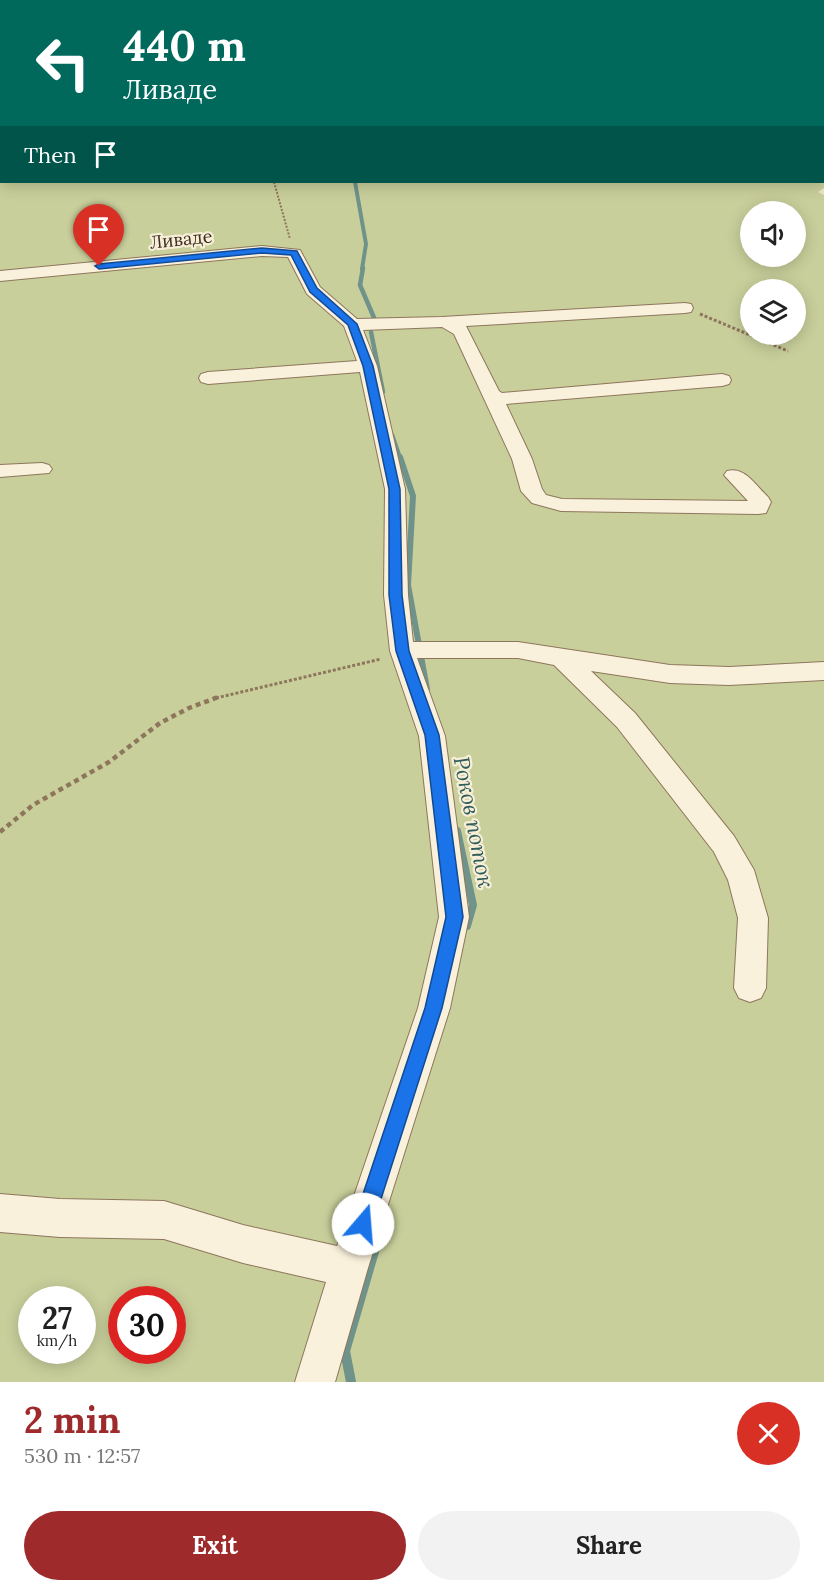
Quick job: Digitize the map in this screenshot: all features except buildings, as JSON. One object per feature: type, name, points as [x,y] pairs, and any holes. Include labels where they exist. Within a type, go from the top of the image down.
[{"type":"street","name":"Ливаде","points":[[0,276],[262,251],[294,253]]},
{"type":"street","points":[[294,253],[313,290],[352,324],[368,366],[395,489],[396,595],[415,650],[432,735],[454,917],[434,1008],[348,1268],[315,1382]]},
{"type":"street","points":[[352,324],[441,322],[686,308]]},
{"type":"street","points":[[441,322],[458,328],[462,332],[522,459],[532,491],[539,499],[561,505],[758,508],[760,502],[755,495],[734,475]]},
{"type":"street","points":[[208,378],[368,366]]},
{"type":"street","points":[[492,395],[511,399],[722,380]]},
{"type":"street","points":[[0,471],[42,469]]},
{"type":"street","points":[[415,650],[518,650],[670,674],[729,676],[824,671]]},
{"type":"street","points":[[562,658],[626,720],[724,844],[743,879],[753,918],[750,988]]},
{"type":"street","points":[[0,1213],[60,1218],[164,1220],[243,1244],[348,1268]]},
{"type":"path","points":[[274,183],[294,253]]},
{"type":"path","points":[[686,308],[788,351]]},
{"type":"path","points":[[0,832],[33,805],[109,762],[160,723],[189,708],[218,697],[415,650]]},
{"type":"green space","points":[[0,183],[824,183],[824,188],[818,192],[824,195],[824,1382],[0,1382]]},
{"type":"waterway","name":"Роков поток","points":[[355,183],[366,244],[362,269]]},
{"type":"waterway","name":"Роков поток","points":[[363,268],[360,285],[375,320]]},
{"type":"waterway","name":"Роков поток","points":[[371,332],[383,392]]},
{"type":"waterway","name":"Роков поток","points":[[392,435],[400,458]]},
{"type":"waterway","name":"Роков поток","points":[[400,457],[413,496],[408,585],[427,689]]},
{"type":"waterway","name":"Роков поток","points":[[457,831],[473,905],[467,926]]},
{"type":"waterway","name":"Роков поток","points":[[351,1382],[345,1351],[380,1231]]},
{"type":"route","points":[[99,266],[262,251],[294,253],[313,290],[352,324],[368,366],[395,489],[396,595],[402,651],[432,735],[446,830],[454,917],[434,1008],[363,1224]]}]
